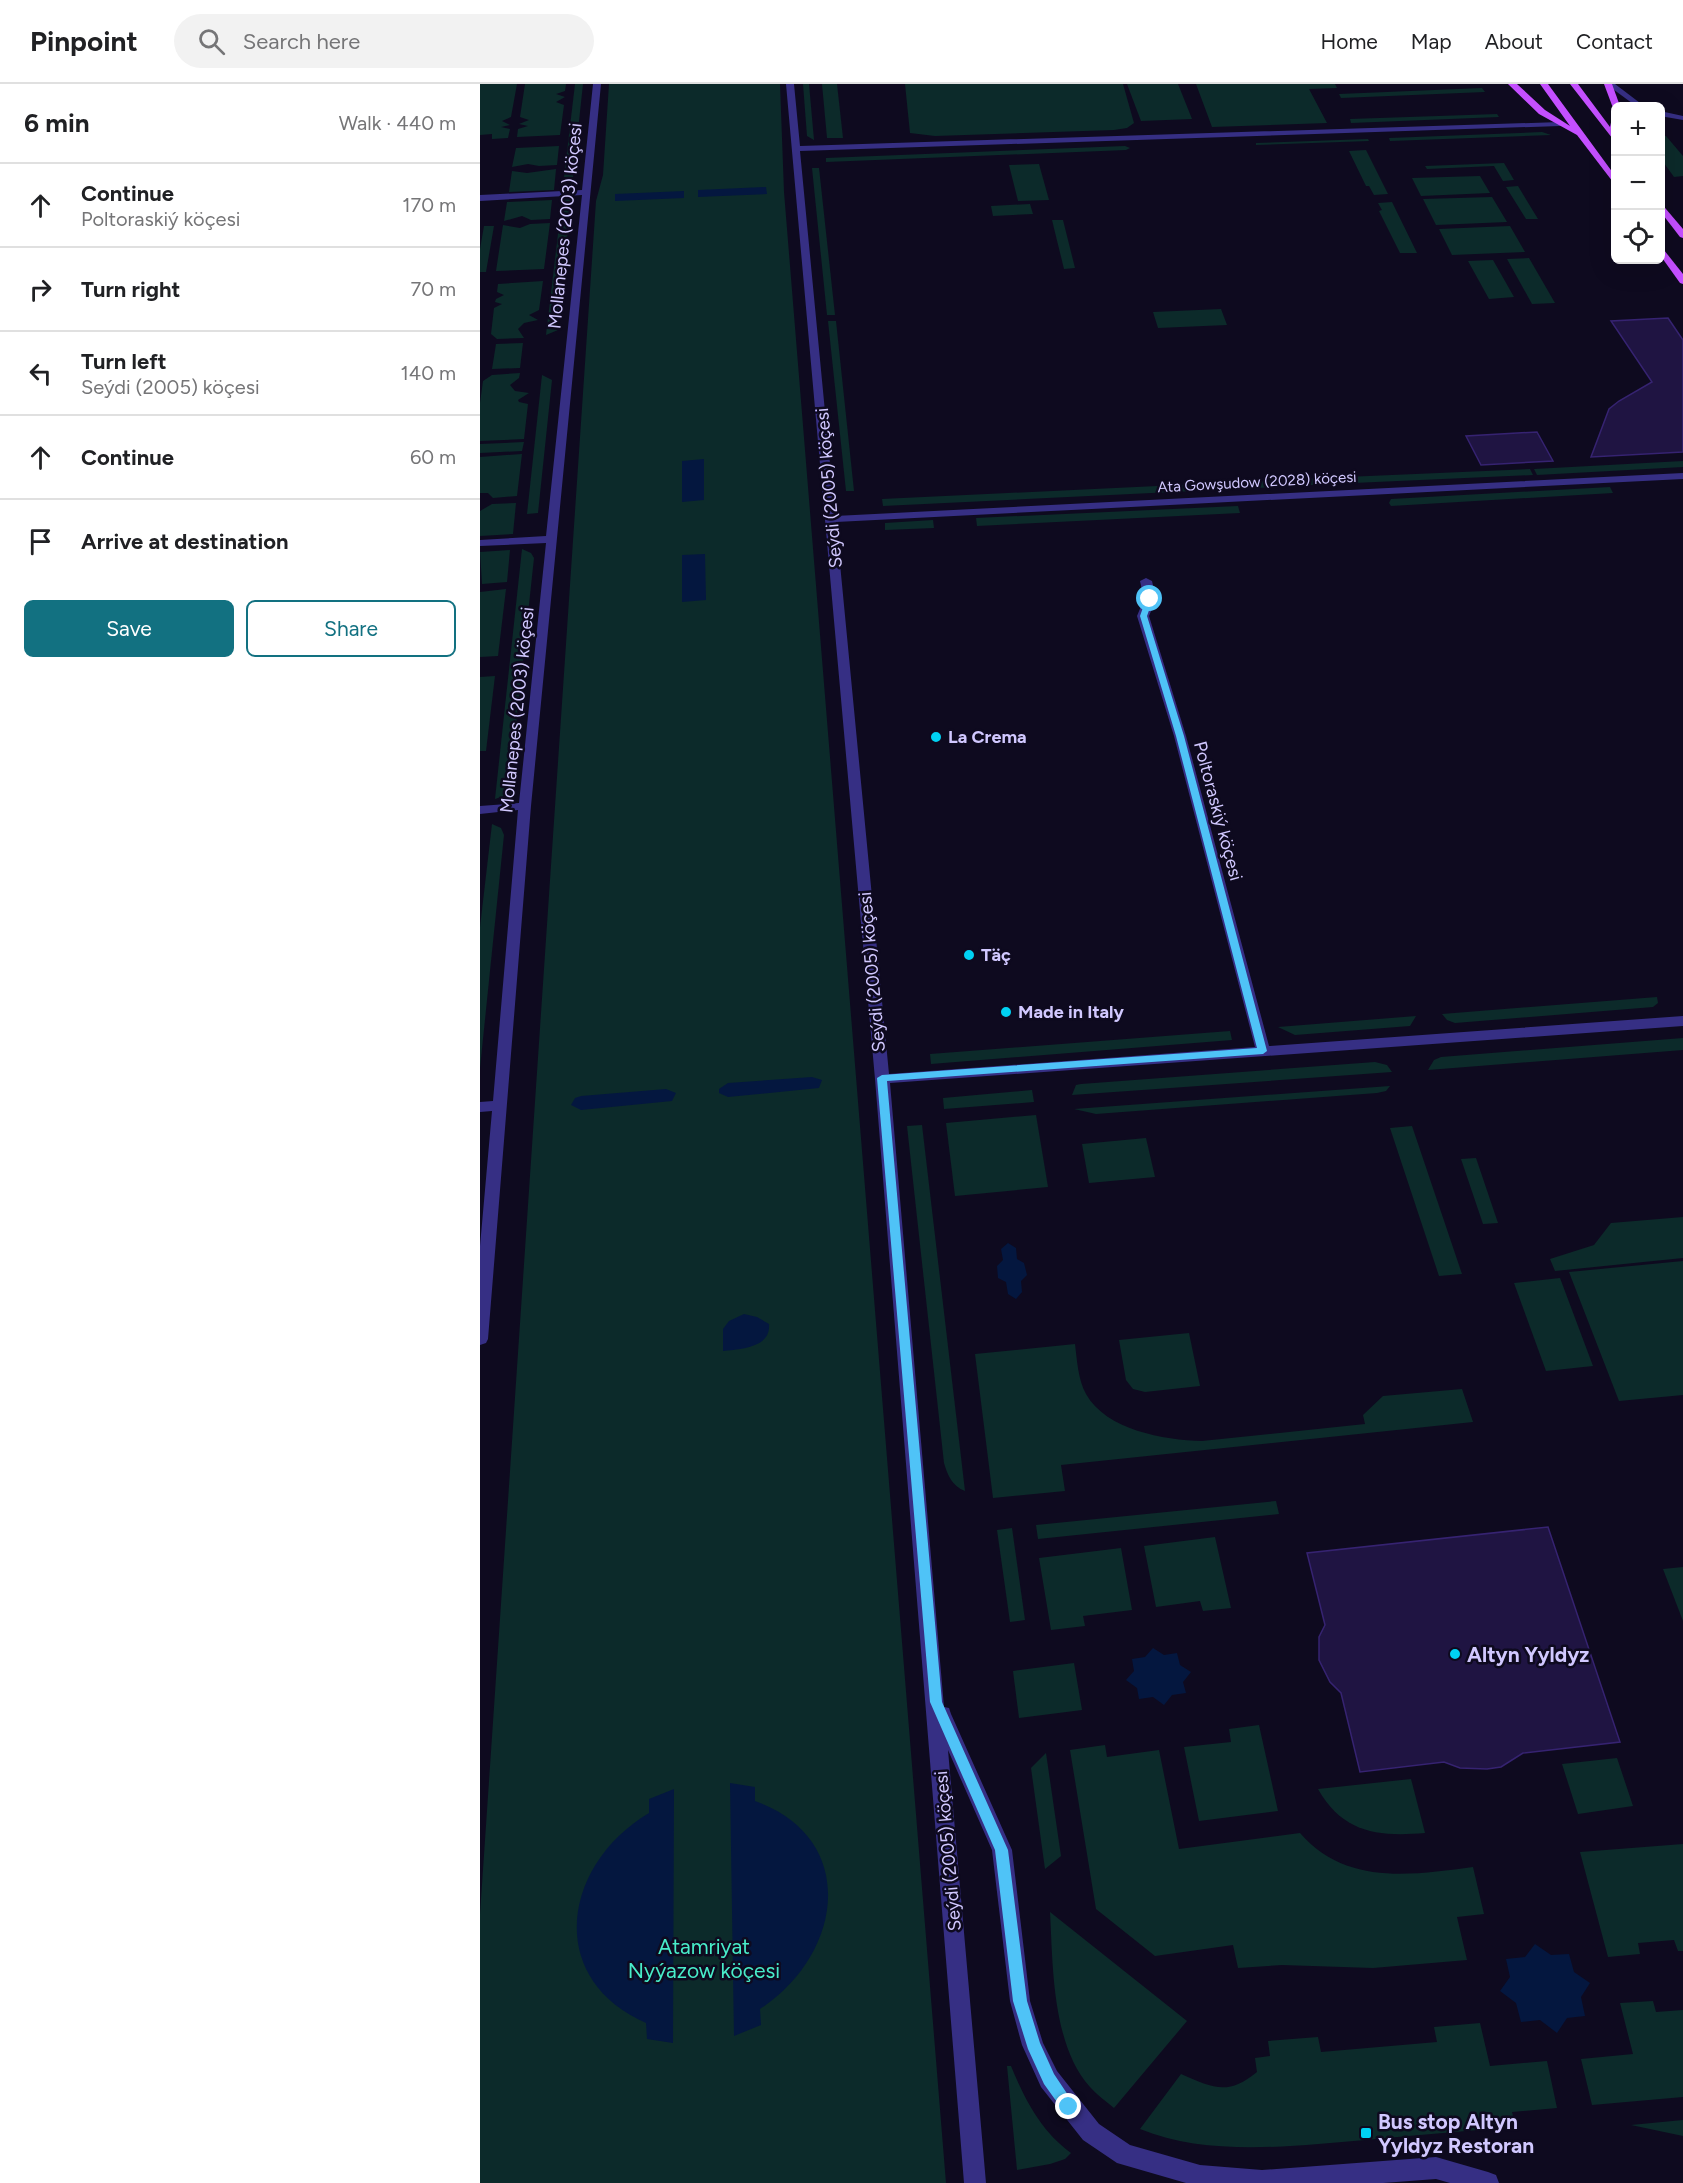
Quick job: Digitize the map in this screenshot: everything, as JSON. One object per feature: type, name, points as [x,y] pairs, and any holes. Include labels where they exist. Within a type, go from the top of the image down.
[{"type":"main road","points":[[1512,84],[1542,112],[1583,137]]},
{"type":"main road","points":[[1544,84],[1611,177]]},
{"type":"main road","points":[[1574,84],[1611,133]]},
{"type":"main road","points":[[1609,84],[1615,102]]},
{"type":"main road","points":[[1664,210],[1683,235]]},
{"type":"main road","points":[[1665,255],[1683,281]]},
{"type":"street","name":"Mollanepes (2003) köçesi","points":[[480,1339],[525,806],[597,84]]},
{"type":"street","name":"Seýdi (2005) köçesi","points":[[790,84],[882,1078],[975,2183]]},
{"type":"street","points":[[1609,84],[1634,102]]},
{"type":"street","points":[[1665,115],[1683,118]]},
{"type":"street","points":[[797,149],[1560,124]]},
{"type":"street","points":[[1668,125],[1683,125]]},
{"type":"street","points":[[480,198],[587,192]]},
{"type":"street","name":"Ata Gowşudow (2028) köçesi","points":[[832,519],[1683,476]]},
{"type":"street","points":[[480,543],[552,539]]},
{"type":"street","name":"Poltoraskiý köçesi","points":[[1146,580],[1150,599],[1143,616],[1180,736],[1263,1051]]},
{"type":"street","points":[[480,810],[525,806]]},
{"type":"street","points":[[882,1078],[1683,1021]]},
{"type":"street","points":[[480,1107],[500,1106]]},
{"type":"street","points":[[936,1702],[1002,1850],[1020,2001],[1033,2045],[1049,2079],[1091,2132],[1125,2155],[1200,2176],[1262,2181],[1436,2168],[1488,2183]]},
{"type":"green space","points":[[480,84],[517,84],[511,117],[502,121],[510,125],[501,127],[510,129],[508,138],[492,139],[492,134],[480,135]]},
{"type":"green space","points":[[525,84],[566,84],[565,91],[556,94],[565,97],[556,102],[564,105],[560,135],[517,137],[518,129],[528,126],[519,124],[529,120],[520,117]]},
{"type":"green space","points":[[575,84],[583,84],[573,177],[564,177]]},
{"type":"green space","name":"Atamriyat Nyýazow köçesi","points":[[609,84],[780,84],[784,192],[946,2183],[480,2183],[480,1914],[596,201],[603,175]]},
{"type":"green space","points":[[803,84],[809,84],[814,140],[807,136]]},
{"type":"green space","points":[[822,84],[837,84],[843,138],[827,138]]},
{"type":"green space","points":[[905,84],[1123,84],[1134,123],[1127,128],[1114,130],[935,136],[910,133]]},
{"type":"green space","points":[[1127,84],[1178,84],[1192,119],[1141,121]]},
{"type":"green space","points":[[1196,84],[1335,84],[1337,88],[1309,89],[1327,123],[1212,127]]},
{"type":"green space","points":[[1482,88],[1485,92],[1341,98],[1339,94]]},
{"type":"green space","points":[[1497,114],[1499,117],[1351,123],[1350,119]]},
{"type":"green space","points":[[1542,132],[1551,135],[1390,141],[1389,138]]},
{"type":"green space","points":[[1665,136],[1683,156],[1683,176],[1674,177],[1665,165]]},
{"type":"green space","points":[[1368,139],[1369,141],[1256,145],[1256,143]]},
{"type":"green space","points":[[559,146],[557,165],[528,164],[512,167],[516,148]]},
{"type":"green space","points":[[1125,146],[1130,148],[1126,150],[826,162],[826,158]]},
{"type":"green space","points":[[1366,150],[1388,194],[1374,195],[1369,186],[1366,186],[1349,151]]},
{"type":"green space","points":[[1504,163],[1514,180],[1503,181],[1494,166],[1427,169],[1425,166]]},
{"type":"green space","points":[[1039,164],[1049,200],[1018,201],[1009,165]]},
{"type":"green space","points":[[812,168],[819,168],[835,315],[827,315]]},
{"type":"green space","points":[[556,169],[554,190],[509,192],[512,171],[527,173]]},
{"type":"green space","points":[[1480,176],[1490,193],[1421,196],[1412,178]]},
{"type":"green space","points":[[1518,186],[1538,219],[1526,219],[1506,187]]},
{"type":"green space","points":[[1492,197],[1507,222],[1436,225],[1423,199]]},
{"type":"green space","points":[[571,199],[558,330],[546,335],[562,200]]},
{"type":"green space","points":[[552,200],[550,219],[531,220],[522,216],[504,221],[507,202]]},
{"type":"green space","points":[[1392,202],[1417,253],[1400,253],[1379,211],[1382,210],[1378,203]]},
{"type":"green space","points":[[1030,204],[1033,214],[993,216],[991,206]]},
{"type":"green space","points":[[1052,220],[1063,220],[1075,268],[1064,269]]},
{"type":"green space","points":[[550,223],[544,269],[496,271],[503,225],[520,228],[530,224]]},
{"type":"green space","points":[[484,226],[494,226],[486,272],[480,272],[480,249]]},
{"type":"green space","points":[[1510,226],[1525,252],[1452,255],[1439,229]]},
{"type":"green space","points":[[1529,258],[1555,303],[1532,304],[1507,259]]},
{"type":"green space","points":[[1493,260],[1514,297],[1489,299],[1468,261]]},
{"type":"green space","points":[[543,281],[539,310],[529,315],[538,320],[524,323],[518,329],[524,338],[497,339],[491,334],[494,308],[502,304],[495,302],[496,299],[504,295],[497,292],[498,284]]},
{"type":"green space","points":[[1221,309],[1227,325],[1158,328],[1153,312]]},
{"type":"green space","points":[[828,321],[836,321],[854,491],[846,491]]},
{"type":"green space","points":[[523,343],[520,368],[492,369],[496,344]]},
{"type":"green space","points":[[520,373],[519,378],[510,385],[515,391],[529,393],[518,400],[528,404],[524,439],[480,441],[480,403],[483,381],[492,375]]},
{"type":"green space","points":[[542,375],[552,380],[538,513],[527,514]]},
{"type":"green space","points":[[524,442],[522,451],[480,453],[480,444]]},
{"type":"green space","points":[[522,454],[517,496],[493,498],[488,493],[480,493],[480,457]]},
{"type":"green space","points":[[1683,461],[1683,467],[1537,475],[1534,469]]},
{"type":"green space","points":[[1530,469],[1533,475],[1309,485],[1302,484],[1299,479]]},
{"type":"green space","points":[[1282,480],[1281,486],[1276,487],[883,506],[882,499]]},
{"type":"green space","points":[[1610,487],[1613,493],[1391,506],[1389,503],[1391,499]]},
{"type":"green space","points":[[516,503],[513,534],[480,536],[480,511],[492,504]]},
{"type":"green space","points":[[1238,506],[1240,513],[977,526],[976,518]]},
{"type":"green space","points":[[933,520],[934,528],[885,530],[885,523]]},
{"type":"green space","points":[[522,549],[531,553],[534,558],[509,790],[504,796],[495,799]]},
{"type":"green space","points":[[510,550],[507,582],[482,584],[480,552]]},
{"type":"green space","points":[[506,589],[498,656],[480,657],[480,592]]},
{"type":"green space","points":[[495,676],[486,751],[480,751],[480,677]]},
{"type":"green space","points":[[492,824],[501,828],[504,835],[480,1068],[480,927]]},
{"type":"green space","points":[[1657,997],[1658,1003],[1653,1007],[1455,1023],[1447,1020],[1442,1014]]},
{"type":"green space","points":[[1416,1016],[1410,1026],[1295,1035],[1278,1027]]},
{"type":"green space","points":[[1230,1031],[1232,1040],[931,1064],[930,1054]]},
{"type":"green space","points":[[1683,1038],[1683,1050],[1428,1070],[1434,1060],[1441,1057]]},
{"type":"green space","points":[[1375,1062],[1387,1065],[1392,1072],[1072,1095],[1076,1085],[1081,1084]]},
{"type":"green space","points":[[1390,1086],[1386,1091],[1377,1093],[1096,1114],[1074,1109]]},
{"type":"green space","points":[[1032,1090],[1034,1102],[944,1109],[943,1098]]},
{"type":"green space","points":[[1036,1115],[1048,1187],[955,1196],[946,1123]]},
{"type":"green space","points":[[922,1125],[965,1491],[951,1480],[944,1463],[907,1126]]},
{"type":"green space","points":[[1412,1126],[1462,1274],[1439,1276],[1390,1128]]},
{"type":"green space","points":[[1146,1138],[1155,1177],[1089,1183],[1082,1144]]},
{"type":"green space","points":[[1476,1158],[1498,1223],[1483,1224],[1461,1159]]},
{"type":"green space","points":[[1683,1217],[1683,1258],[1555,1271],[1550,1259],[1594,1245],[1611,1223]]},
{"type":"green space","points":[[1683,1261],[1683,1395],[1619,1401],[1569,1272]]},
{"type":"green space","points":[[1560,1278],[1593,1366],[1546,1371],[1514,1283]]},
{"type":"green space","points":[[1189,1333],[1200,1386],[1145,1392],[1133,1389],[1126,1380],[1119,1340]]},
{"type":"green space","points":[[1075,1344],[1081,1383],[1095,1406],[1121,1424],[1154,1435],[1202,1441],[1365,1424],[1363,1415],[1383,1396],[1462,1389],[1473,1422],[1061,1465],[1065,1491],[993,1498],[975,1354]]},
{"type":"green space","points":[[1276,1501],[1279,1514],[1038,1539],[1036,1525]]},
{"type":"green space","points":[[1012,1528],[1025,1620],[1010,1622],[997,1530]]},
{"type":"green space","points":[[1215,1537],[1231,1608],[1203,1611],[1200,1601],[1156,1607],[1144,1546]]},
{"type":"green space","points":[[1121,1548],[1132,1610],[1083,1616],[1085,1626],[1051,1630],[1039,1558]]},
{"type":"green space","points":[[1683,1567],[1683,1621],[1663,1569]]},
{"type":"green space","points":[[1074,1663],[1082,1710],[1019,1718],[1013,1671]]},
{"type":"green space","points":[[1259,1725],[1278,1811],[1199,1821],[1184,1747],[1231,1742],[1229,1729]]},
{"type":"green space","points":[[1105,1745],[1107,1757],[1159,1750],[1179,1849],[1300,1833],[1318,1850],[1338,1862],[1359,1869],[1404,1874],[1473,1867],[1484,1914],[1457,1917],[1467,1960],[1373,1968],[1282,1965],[1238,1968],[1233,1945],[1155,1956],[1096,1909],[1070,1750]]},
{"type":"green space","points":[[1046,1753],[1061,1856],[1045,1869],[1031,1768]]},
{"type":"green space","points":[[1617,1758],[1633,1806],[1578,1814],[1562,1764]]},
{"type":"green space","points":[[1411,1779],[1425,1833],[1392,1834],[1363,1829],[1339,1815],[1318,1789]]},
{"type":"green space","points":[[1683,1844],[1683,1951],[1678,1951],[1674,1940],[1638,1943],[1640,1954],[1608,1957],[1580,1852]]},
{"type":"green space","points":[[1050,1912],[1187,2021],[1114,2108],[1090,2087],[1077,2070],[1068,2050],[1057,2004]]},
{"type":"green space","points":[[1653,2001],[1656,2012],[1683,2010],[1683,2097],[1592,2105],[1581,2059],[1633,2054],[1620,2003]]},
{"type":"green space","points":[[1480,2023],[1490,2066],[1547,2061],[1557,2108],[1512,2112],[1516,2127],[1280,2147],[1194,2143],[1166,2138],[1140,2129],[1181,2074],[1211,2086],[1229,2087],[1237,2084],[1257,2072],[1255,2058],[1270,2056],[1268,2041],[1318,2037],[1321,2052],[1437,2042],[1434,2027]]},
{"type":"green space","points":[[1007,2066],[1011,2066],[1028,2103],[1043,2125],[1071,2153],[1065,2159],[1017,2170]]},
{"type":"green space","points":[[1683,2120],[1683,2136],[1631,2125]]},
{"type":"water","points":[[766,187],[767,194],[698,197],[698,190]]},
{"type":"water","points":[[684,191],[684,198],[615,201],[615,194]]},
{"type":"water","points":[[704,459],[704,500],[682,502],[682,461]]},
{"type":"water","points":[[705,554],[706,600],[682,602],[682,555]]},
{"type":"water","points":[[812,1077],[822,1080],[819,1088],[728,1097],[719,1093],[719,1089],[728,1083]]},
{"type":"water","points":[[666,1089],[676,1093],[672,1101],[581,1110],[571,1105],[575,1098],[581,1096]]},
{"type":"water","points":[[1008,1243],[1016,1248],[1017,1259],[1024,1263],[1027,1275],[1021,1281],[1022,1292],[1016,1299],[1008,1294],[1006,1282],[998,1278],[997,1266],[1003,1260],[1001,1249]]},
{"type":"water","points":[[744,1314],[757,1317],[769,1324],[765,1338],[753,1346],[723,1351],[723,1329],[729,1321]]},
{"type":"water","points":[[1153,1648],[1164,1655],[1177,1653],[1180,1665],[1191,1672],[1183,1682],[1186,1693],[1172,1695],[1164,1705],[1153,1697],[1139,1699],[1137,1688],[1126,1680],[1134,1671],[1132,1659],[1145,1657]]},
{"type":"water","points":[[730,1783],[755,1787],[755,1801],[789,1819],[812,1842],[825,1870],[828,1899],[822,1930],[809,1959],[788,1986],[760,2009],[761,2025],[734,2036]]},
{"type":"water","points":[[674,1789],[673,2043],[647,2039],[646,2023],[613,2003],[591,1978],[579,1950],[577,1920],[583,1890],[598,1861],[620,1835],[649,1813],[649,1799]]},
{"type":"water","points":[[1535,1944],[1551,1955],[1569,1954],[1574,1972],[1590,1983],[1581,1997],[1585,2016],[1567,2018],[1557,2033],[1540,2020],[1521,2022],[1516,2003],[1500,1991],[1510,1977],[1506,1959],[1525,1957]]},
{"type":"building","points":[[1668,318],[1683,340],[1683,452],[1591,457],[1609,409],[1652,382],[1611,321]]},
{"type":"building","points":[[1537,432],[1553,461],[1481,465],[1466,436]]},
{"type":"building","name":"Altyn Yyldyz","points":[[1548,1527],[1620,1742],[1523,1753],[1501,1767],[1487,1769],[1460,1768],[1444,1762],[1360,1772],[1341,1693],[1330,1682],[1319,1660],[1319,1637],[1325,1625],[1307,1553]]},
{"type":"place","name":"La Crema","points":[[936,737]]},
{"type":"place","name":"Täç","points":[[969,955]]},
{"type":"place","name":"Made in Italy","points":[[1006,1012]]},
{"type":"place","name":"Altyn Yyldyz","points":[[1455,1654]]},
{"type":"place","name":"Bus stop Altyn Yyldyz Restoran","points":[[1366,2133]]},
{"type":"route","points":[[1069,2107],[1049,2079],[1033,2045],[1020,2001],[1002,1850],[936,1702],[882,1078],[1263,1051],[1180,736],[1143,616],[1150,599]]}]
